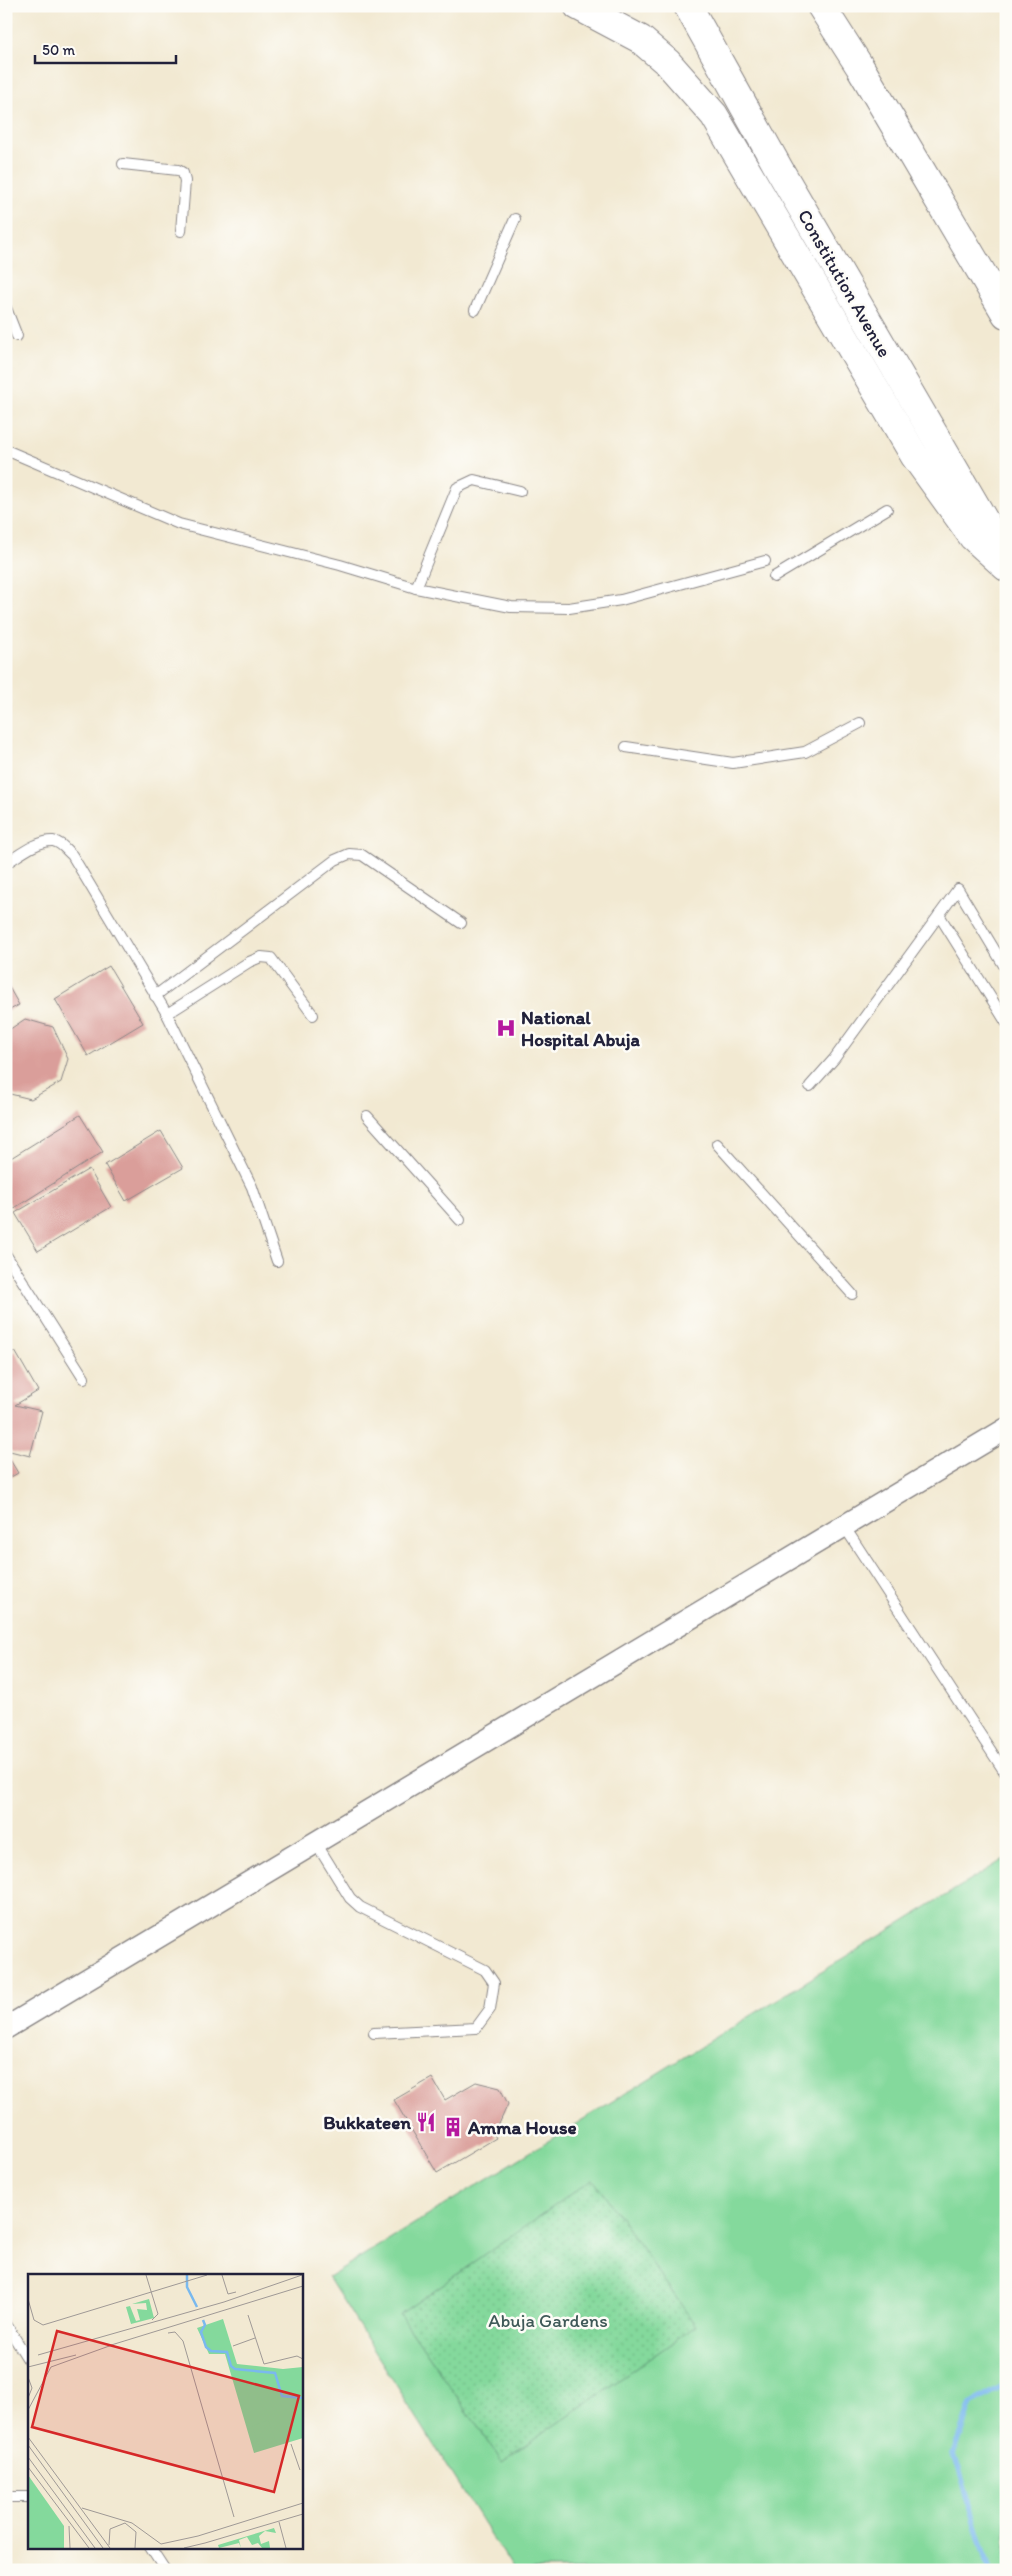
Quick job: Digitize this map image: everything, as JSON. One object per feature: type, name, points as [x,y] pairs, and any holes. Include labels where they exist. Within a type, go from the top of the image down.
[{"type":"main road","points":[[578,6],[640,39],[668,63],[714,115],[914,455],[973,537],[1006,568]]},
{"type":"main road","name":"Constitution Avenue","points":[[688,6],[779,169],[1006,558]]},
{"type":"main road","points":[[821,6],[860,67],[1006,314]]},
{"type":"street","points":[[6,2028],[1006,1429]]},
{"type":"lane","points":[[123,164],[178,170],[183,174],[185,181],[181,232]]},
{"type":"lane","points":[[475,310],[515,219]]},
{"type":"lane","points":[[6,308],[18,336]]},
{"type":"lane","points":[[6,450],[179,524],[340,565],[416,588],[511,607],[569,608],[622,600],[764,561]]},
{"type":"lane","points":[[416,588],[456,488],[474,480],[520,491]]},
{"type":"lane","points":[[774,577],[887,509]]},
{"type":"lane","points":[[626,747],[733,763],[805,752],[860,723]]},
{"type":"lane","points":[[6,863],[40,844],[52,841],[62,845],[72,855],[167,1014],[252,1187],[277,1260]]},
{"type":"lane","points":[[155,996],[335,860],[349,854],[362,854],[461,923]]},
{"type":"lane","points":[[810,1086],[834,1059],[958,889],[1006,969]]},
{"type":"lane","points":[[939,915],[1006,1022]]},
{"type":"lane","points":[[167,1014],[248,962],[261,957],[271,958],[313,1015]]},
{"type":"lane","points":[[367,1116],[460,1220]]},
{"type":"lane","points":[[717,1144],[852,1294]]},
{"type":"lane","points":[[6,1255],[84,1378]]},
{"type":"lane","points":[[844,1526],[1006,1774]]},
{"type":"lane","points":[[316,1843],[350,1898],[360,1907],[485,1970],[494,1983],[490,2009],[476,2028],[374,2033]]},
{"type":"lane","points":[[6,2324],[28,2359]]},
{"type":"lane","points":[[6,2496],[28,2497]]},
{"type":"lane","points":[[151,2548],[165,2570]]},
{"type":"green space","points":[[1006,1858],[1006,2570],[513,2570],[328,2277]]},
{"type":"green space","name":"Abuja Gardens","points":[[593,2179],[696,2326],[502,2462],[400,2314]]},
{"type":"building","points":[[109,966],[143,1023],[88,1056],[55,999]]},
{"type":"building","points":[[6,982],[19,1005],[6,1012]]},
{"type":"building","points":[[25,1019],[53,1027],[68,1059],[61,1082],[31,1099],[6,1093],[6,1032]]},
{"type":"building","points":[[80,1115],[103,1152],[13,1209],[6,1199],[6,1161]]},
{"type":"building","points":[[161,1131],[183,1168],[126,1201],[105,1165]]},
{"type":"building","points":[[89,1169],[111,1207],[38,1251],[15,1213]]},
{"type":"building","points":[[15,1351],[38,1391],[15,1405],[42,1411],[30,1456],[6,1450],[6,1356]]},
{"type":"building","points":[[6,1453],[18,1473],[6,1480]]},
{"type":"building","name":"Amma House","points":[[432,2078],[445,2100],[476,2082],[500,2088],[508,2104],[499,2124],[491,2129],[496,2138],[437,2173],[394,2100]]},
{"type":"waterway","points":[[990,2570],[954,2453],[972,2404],[1006,2384]]},
{"type":"place","name":"National Hospital Abuja","points":[[506,1028]]},
{"type":"place","name":"Bukkateen","points":[[426,2122]]},
{"type":"place","name":"Amma House","points":[[453,2127]]}]
